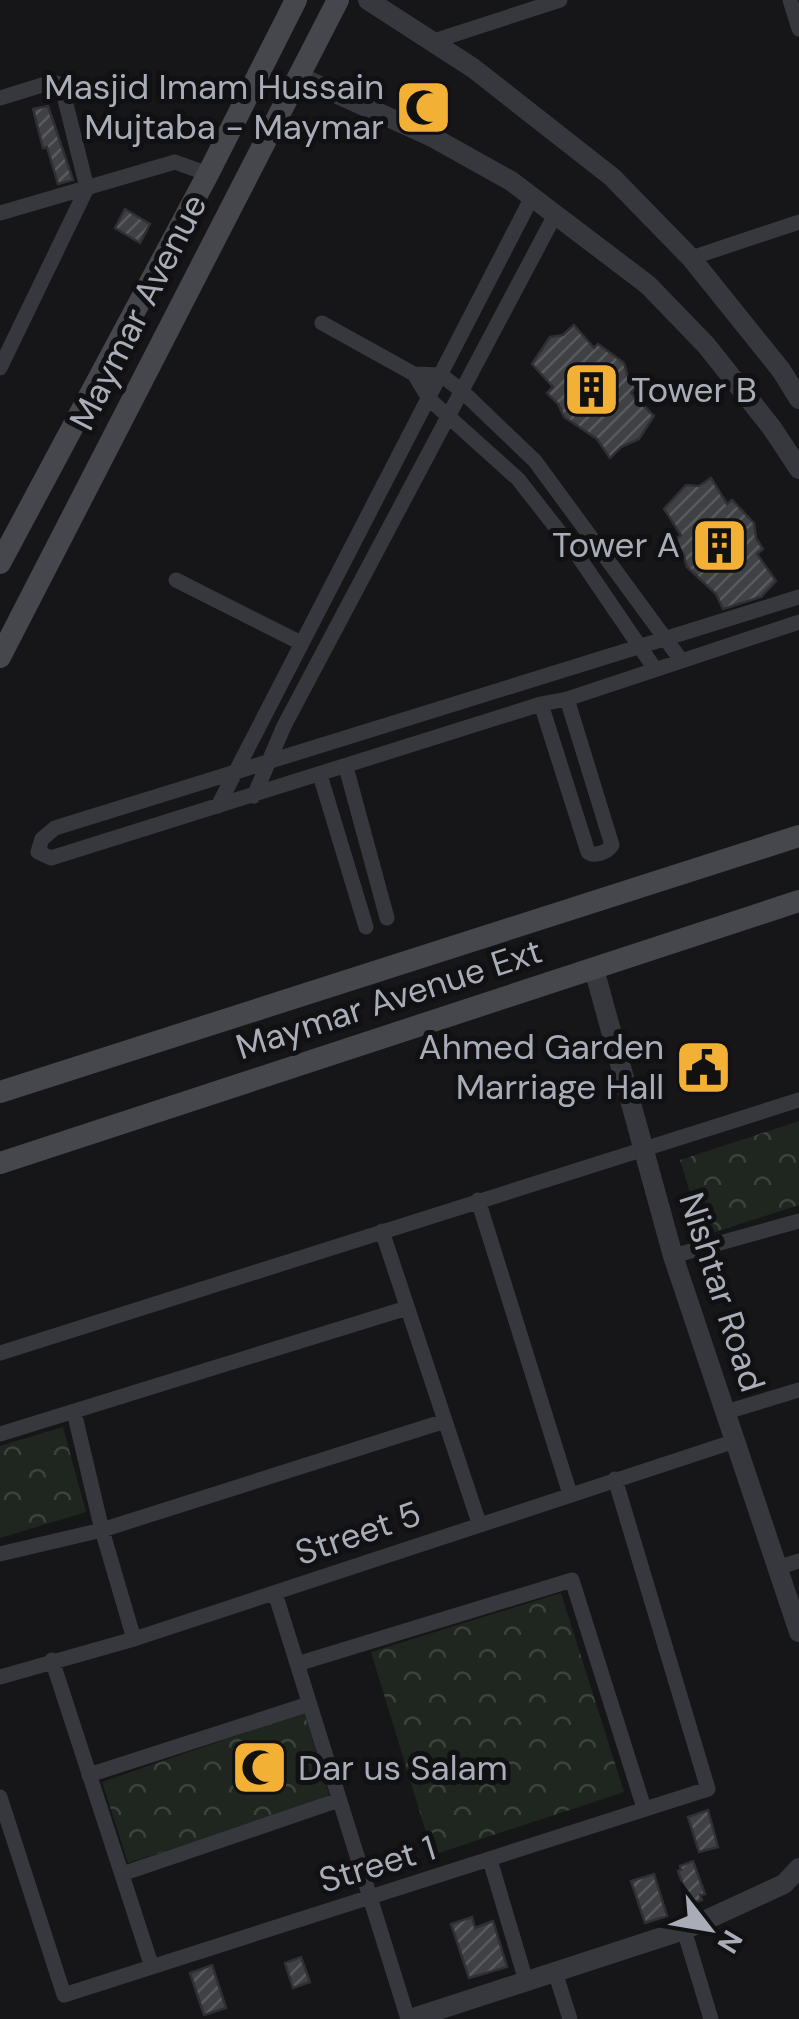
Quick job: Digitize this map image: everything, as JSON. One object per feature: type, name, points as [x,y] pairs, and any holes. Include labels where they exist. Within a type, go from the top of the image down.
[{"type":"main road","name":"Maymar Avenue","points":[[0,657],[338,0]]},
{"type":"main road","name":"Maymar Avenue","points":[[0,563],[208,174],[294,3]]},
{"type":"main road","points":[[294,3],[325,23]]},
{"type":"main road","name":"Maymar Avenue Ext","points":[[0,1092],[799,836]]},
{"type":"main road","name":"Maymar Avenue Ext","points":[[0,1163],[799,900]]},
{"type":"street","points":[[368,0],[473,68],[612,177],[691,258],[799,398]]},
{"type":"street","points":[[431,42],[560,0]]},
{"type":"street","points":[[790,0],[799,29]]},
{"type":"street","points":[[298,76],[434,138],[511,181],[660,297],[706,345],[799,469]]},
{"type":"street","points":[[0,98],[52,82],[61,84],[87,188],[0,368]]},
{"type":"street","points":[[0,213],[176,162],[208,174]]},
{"type":"street","points":[[218,806],[532,197]]},
{"type":"street","points":[[254,796],[266,764],[555,215]]},
{"type":"street","points":[[691,258],[799,222]]},
{"type":"street","points":[[322,324],[414,374],[441,375],[462,391],[534,461],[681,660]]},
{"type":"street","points":[[414,374],[428,399],[450,414],[518,479],[576,553],[655,669]]},
{"type":"street","points":[[176,580],[301,643]]},
{"type":"street","points":[[799,597],[54,828],[42,838],[38,852],[51,858],[566,699],[799,622]]},
{"type":"street","points":[[541,704],[588,852],[595,854],[612,845],[566,699]]},
{"type":"street","points":[[346,767],[387,918]]},
{"type":"street","points":[[320,775],[366,927]]},
{"type":"street","name":"Nishtar Road","points":[[594,968],[673,1256],[799,1632]]},
{"type":"street","points":[[0,1353],[799,1100]]},
{"type":"street","points":[[478,1200],[570,1494]]},
{"type":"street","points":[[673,1256],[799,1221]]},
{"type":"street","points":[[382,1231],[480,1523]]},
{"type":"street","points":[[0,1434],[407,1308]]},
{"type":"street","points":[[726,1412],[799,1390]]},
{"type":"street","points":[[74,1412],[102,1530],[134,1639]]},
{"type":"street","points":[[0,1554],[102,1530],[445,1421]]},
{"type":"street","name":"Street 5","points":[[0,1677],[134,1639],[735,1441]]},
{"type":"street","name":"Street 1","points":[[0,1797],[64,1995],[708,1790],[615,1479]]},
{"type":"street","points":[[777,1568],[799,1561]]},
{"type":"street","points":[[297,1664],[572,1580],[644,1808]]},
{"type":"street","points":[[275,1593],[409,2019],[684,1930],[784,1884],[799,1868]]},
{"type":"street","points":[[52,1660],[152,1967]]},
{"type":"street","points":[[89,1775],[309,1704]]},
{"type":"street","points":[[122,1874],[339,1800]]},
{"type":"street","points":[[490,1860],[526,1981]]},
{"type":"street","points":[[684,1930],[711,2019]]},
{"type":"street","points":[[554,1972],[570,2019]]},
{"type":"green space","points":[[799,1121],[799,1205],[703,1236],[680,1160]]},
{"type":"green space","points":[[63,1427],[86,1512],[0,1538],[0,1446]]},
{"type":"green space","points":[[561,1593],[624,1792],[433,1855],[371,1652]]},
{"type":"green space","points":[[304,1712],[330,1798],[128,1863],[102,1782]]},
{"type":"building","points":[[48,106],[73,180],[58,184],[33,109]]},
{"type":"building","points":[[125,209],[150,224],[140,243],[115,228]]},
{"type":"building","name":"Tower B","points":[[574,325],[594,348],[598,344],[624,363],[636,387],[631,393],[654,416],[639,439],[621,447],[610,458],[597,439],[564,417],[547,393],[553,387],[532,364],[550,337],[563,335]]},
{"type":"building","name":"Tower A","points":[[711,478],[727,504],[732,500],[754,523],[756,538],[763,549],[757,554],[776,581],[761,597],[723,609],[716,594],[687,567],[674,541],[681,535],[664,509],[686,485],[699,486]]},
{"type":"building","points":[[708,1810],[718,1847],[699,1852],[688,1817]]},
{"type":"building","points":[[693,1861],[705,1894],[700,1895],[702,1900],[690,1904],[678,1871],[680,1866]]},
{"type":"building","points":[[654,1874],[667,1916],[645,1923],[631,1881]]},
{"type":"building","points":[[472,1917],[475,1928],[493,1921],[507,1967],[469,1978],[451,1924]]},
{"type":"building","points":[[301,1957],[310,1982],[293,1988],[285,1963]]},
{"type":"building","points":[[212,1965],[226,2008],[204,2015],[190,1973]]},
{"type":"place","name":"Masjid Imam Hussain Mujtaba - Maymar","points":[[423,107]]},
{"type":"place","name":"Tower B","points":[[592,390]]},
{"type":"place","name":"Tower A","points":[[719,545]]},
{"type":"place","name":"Ahmed Garden Marriage Hall","points":[[703,1067]]},
{"type":"place","name":"Dar us Salam","points":[[259,1768]]}]
